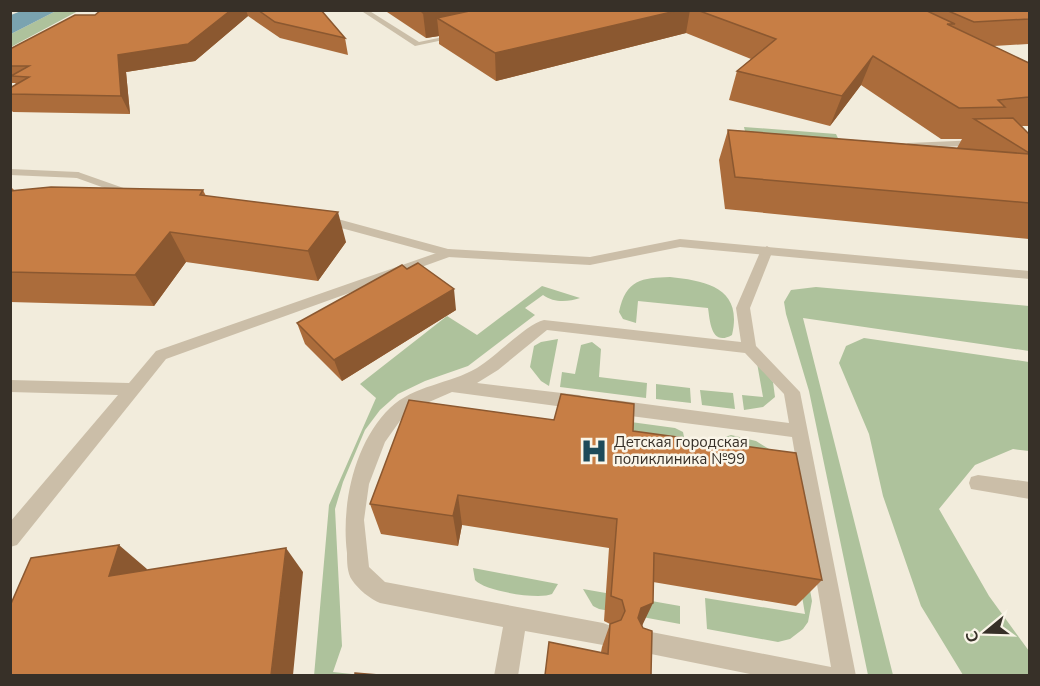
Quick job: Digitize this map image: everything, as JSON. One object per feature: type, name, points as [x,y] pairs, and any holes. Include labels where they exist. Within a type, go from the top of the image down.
[{"type":"street","points":[[363,10],[418,44],[465,35]]},
{"type":"street","points":[[908,146],[986,143]]},
{"type":"street","points":[[10,172],[78,175],[122,193],[145,195]]},
{"type":"street","points":[[310,215],[448,253],[590,261],[680,243],[1029,275]]},
{"type":"street","points":[[767,250],[743,308],[749,348],[792,392],[844,675]]},
{"type":"street","points":[[10,538],[161,355],[448,253]]},
{"type":"street","points":[[603,634],[380,592],[359,572],[354,515],[358,485],[380,435],[390,419],[405,404],[428,392],[454,386],[476,376],[544,325],[749,348]]},
{"type":"street","points":[[10,386],[131,389]]},
{"type":"street","points":[[454,386],[799,431]]},
{"type":"street","points":[[978,483],[1029,491]]},
{"type":"street","points":[[506,675],[516,618]]},
{"type":"street","points":[[641,641],[823,675]]},
{"type":"green space","points":[[56,11],[78,11],[11,47],[11,34]]},
{"type":"green space","points":[[744,127],[836,134],[848,159],[750,152]]},
{"type":"green space","points":[[670,277],[709,285],[727,297],[734,319],[732,335],[720,338],[716,335],[711,325],[708,308],[638,301],[636,323],[623,319],[619,312],[622,301],[631,287],[643,280]]},
{"type":"green space","points":[[542,286],[580,298],[561,301],[543,295],[525,308],[535,315],[468,366],[425,381],[398,394],[380,410],[365,430],[343,482],[335,509],[342,646],[333,672],[361,675],[314,676],[329,505],[376,398],[360,384],[447,316],[477,335]]},
{"type":"green space","points":[[816,287],[1029,306],[1029,351],[803,318],[893,675],[868,675],[809,391],[786,314],[784,302],[791,290]]},
{"type":"green space","points":[[864,338],[1029,362],[1029,451],[1013,449],[975,465],[939,509],[989,596],[1029,651],[1029,675],[963,675],[921,606],[883,496],[869,434],[839,363],[846,346]]},
{"type":"green space","points":[[558,339],[549,386],[541,381],[530,367],[534,346],[541,342]]},
{"type":"green space","points":[[592,342],[601,349],[599,377],[647,383],[646,398],[560,387],[562,372],[575,374],[581,345]]},
{"type":"green space","points":[[757,363],[773,382],[775,397],[763,407],[744,410],[742,395],[763,397]]},
{"type":"green space","points":[[656,384],[690,388],[691,403],[656,399]]},
{"type":"green space","points":[[700,390],[733,393],[735,409],[702,405]]},
{"type":"green space","points":[[616,420],[675,428],[683,432],[684,437],[626,442]]},
{"type":"green space","points":[[731,435],[756,441],[769,449],[790,478],[812,601],[808,622],[790,639],[778,642],[707,629],[705,598],[805,614],[782,479],[682,452]]},
{"type":"green space","points":[[473,568],[558,584],[552,594],[545,596],[500,591],[475,580]]},
{"type":"green space","points":[[583,589],[680,606],[680,624],[599,609],[593,606]]},
{"type":"water","points":[[21,11],[56,11],[11,34],[11,15]]},
{"type":"building","points":[[101,10],[231,10],[188,44],[118,55],[121,96],[10,94],[10,88],[29,77],[11,76],[29,66],[10,66],[10,49],[75,15],[95,15]]},
{"type":"building","points":[[258,10],[321,10],[345,38],[275,22]]},
{"type":"building","points":[[474,10],[680,10],[495,53],[437,18]]},
{"type":"building","points":[[697,10],[925,10],[955,24],[947,24],[1029,63],[1029,97],[998,100],[1005,107],[959,108],[873,56],[842,96],[737,71],[776,39]]},
{"type":"building","points":[[946,10],[1027,10],[1029,19],[974,22]]},
{"type":"building","points":[[1013,118],[1029,134],[1029,153],[974,119]]},
{"type":"building","points":[[728,130],[1029,154],[1029,203],[735,177]]},
{"type":"building","points":[[51,187],[203,190],[200,195],[338,212],[308,251],[170,232],[135,275],[10,272],[10,191]]},
{"type":"building","points":[[418,263],[454,289],[334,360],[297,323],[402,265],[407,269]]},
{"type":"building","points":[[561,394],[634,404],[633,431],[796,453],[822,580],[654,553],[653,603],[641,608],[638,618],[643,628],[652,631],[651,675],[545,675],[549,642],[608,654],[610,624],[621,620],[625,611],[622,600],[611,596],[617,519],[458,495],[453,516],[370,504],[409,400],[554,420]]},
{"type":"building","points":[[119,545],[109,576],[286,548],[271,675],[10,675],[10,606],[31,558]]},
{"type":"building","points":[[355,673],[379,675],[355,675]]},
{"type":"place","name":"Детская городская поликлиника №99","points":[[594,451]]}]
